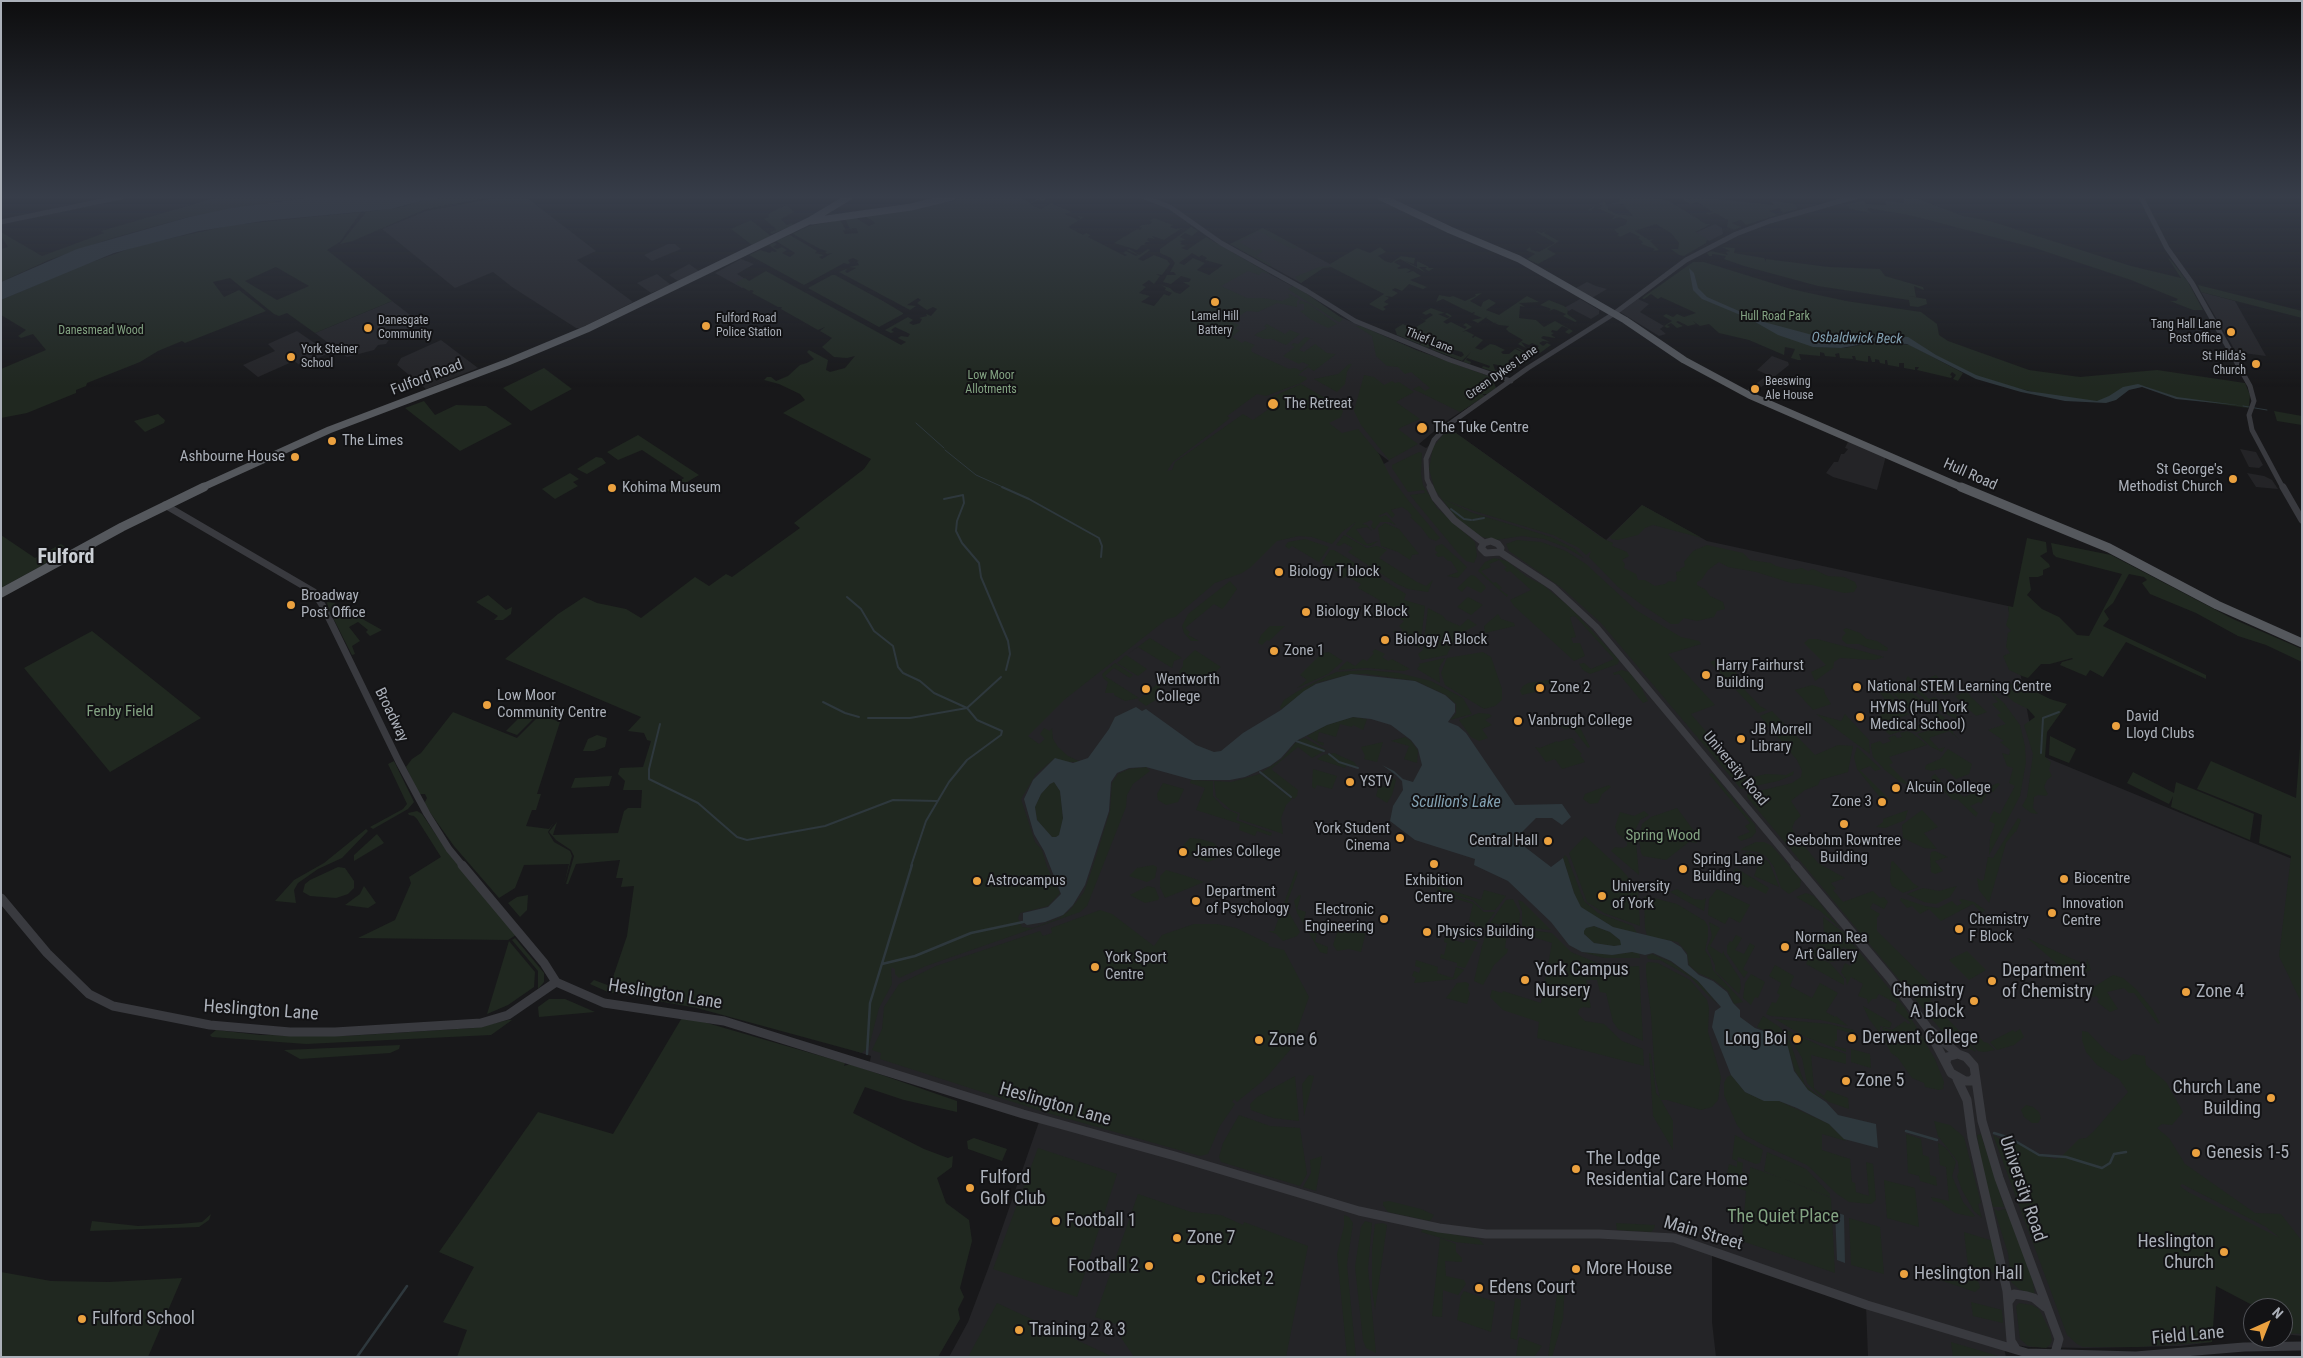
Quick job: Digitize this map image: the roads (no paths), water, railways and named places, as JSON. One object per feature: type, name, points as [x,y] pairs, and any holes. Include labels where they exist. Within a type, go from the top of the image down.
[{"type":"main road","name":"Fulford Road","points":[[1,593],[165,504],[330,430],[508,362],[587,329],[728,260]]},
{"type":"main road","points":[[1521,260],[1536,268]]},
{"type":"main road","name":"Hull Road","points":[[1536,268],[1594,302],[1684,360],[1749,395],[1984,497],[2109,548],[2217,605],[2302,643]]},
{"type":"street","name":"Thief Lane","points":[[1253,260],[1311,293],[1342,314],[1416,347],[1511,381]]},
{"type":"street","name":"Green Dykes Lane","points":[[1428,450],[1434,440],[1448,425],[1687,260]]},
{"type":"street","points":[[2176,260],[2200,297],[2250,386],[2254,396],[2250,423],[2254,434],[2302,520]]},
{"type":"street","name":"University Road","points":[[1428,450],[1426,468],[1431,491],[1435,498],[1454,520],[1484,542],[1491,541],[1498,544],[1501,548],[1500,552]]},
{"type":"street","name":"Broadway","points":[[165,504],[314,592],[324,608],[399,762],[427,814],[449,849],[544,963],[556,982]]},
{"type":"street","name":"University Road","points":[[1484,542],[1482,548],[1486,552],[1493,554],[1500,552],[1553,587],[1583,613],[1612,644],[1890,978],[1927,1028],[1946,1063]]},
{"type":"street","name":"Heslington Lane","points":[[1,898],[65,973],[95,998],[112,1006],[210,1025],[281,1031],[391,1030],[498,1019],[516,1011],[556,982],[604,1003],[701,1016],[724,1021],[1023,1114],[1184,1158],[1359,1211]]},
{"type":"street","name":"University Road","points":[[1927,1028],[1958,1054]]},
{"type":"street","points":[[1958,1054],[1966,1057],[1974,1066],[1975,1077],[1965,1081],[1958,1078],[1948,1070],[1946,1063],[1947,1057],[1958,1054]]},
{"type":"street","name":"University Road","points":[[1975,1077],[1982,1121],[1999,1178],[2035,1273],[2046,1309],[2059,1339]]},
{"type":"street","name":"University Road","points":[[1958,1078],[1967,1100],[1972,1137],[2009,1302],[2011,1341],[2016,1349]]},
{"type":"street","name":"Main Street","points":[[1359,1211],[1439,1228],[1486,1234],[1600,1234],[1674,1238],[1822,1291],[2016,1349]]},
{"type":"street","points":[[2009,1302],[2014,1294],[2027,1296],[2034,1298],[2046,1309]]},
{"type":"street","name":"Main Street","points":[[1968,1336],[1999,1341],[2007,1338],[2010,1333]]},
{"type":"street","points":[[2016,1349],[2027,1353],[2055,1353],[2059,1339]]},
{"type":"street","points":[[2059,1339],[2077,1354]]},
{"type":"street","name":"Field Lane","points":[[2055,1353],[2136,1356],[2179,1354],[2244,1346],[2302,1346]]},
{"type":"water","points":[[51,260],[96,260],[1,300],[1,282]]},
{"type":"water","points":[[1689,268],[1694,273],[1698,288],[1707,297],[1764,322],[1820,337],[1862,334],[1908,337],[1936,355],[1976,375],[2028,391],[2097,401],[2123,387],[2138,384],[2177,397],[2245,406],[2176,399],[2142,387],[2129,390],[2116,400],[2106,403],[2065,401],[2021,392],[1976,379],[1907,344],[1876,342],[1841,348],[1813,347],[1778,335],[1750,319],[1702,299],[1693,290]]},
{"type":"water","name":"Scullion's Lake","points":[[1351,674],[1415,681],[1445,695],[1455,704],[1455,712],[1448,722],[1458,726],[1466,733],[1515,805],[1562,804],[1571,817],[1562,825],[1552,818],[1536,818],[1521,833],[1525,847],[1551,867],[1563,858],[1574,893],[1581,907],[1613,927],[1671,941],[1681,947],[1687,955],[1688,965],[1699,975],[1713,981],[1727,992],[1733,1003],[1740,1010],[1740,1017],[1755,1028],[1784,1040],[1788,1047],[1794,1071],[1808,1090],[1826,1102],[1838,1115],[1876,1124],[1878,1148],[1844,1139],[1829,1124],[1797,1108],[1779,1101],[1764,1101],[1745,1092],[1731,1075],[1712,1027],[1715,1011],[1721,1007],[1698,981],[1671,961],[1653,953],[1645,955],[1632,952],[1612,955],[1582,952],[1569,945],[1551,922],[1508,881],[1474,865],[1475,859],[1415,840],[1390,821],[1393,806],[1403,790],[1402,781],[1382,765],[1394,771],[1403,779],[1413,782],[1422,765],[1418,749],[1411,740],[1391,725],[1371,719],[1353,717],[1327,725],[1296,741],[1281,758],[1270,766],[1245,777],[1230,780],[1193,780],[1146,767],[1129,768],[1117,773],[1111,782],[1109,811],[1085,885],[1073,905],[1063,915],[1045,922],[1027,925],[1023,922],[1023,913],[1048,907],[1061,894],[1044,851],[1034,834],[1024,799],[1033,780],[1055,758],[1073,763],[1088,758],[1109,729],[1115,717],[1136,707],[1142,711],[1146,709],[1196,745],[1214,752],[1221,751],[1243,733],[1281,710],[1304,691],[1316,684]],"holes":[[[1054,782],[1060,791],[1063,818],[1059,835],[1056,837],[1052,837],[1037,820],[1035,807],[1041,794]],[[1594,926],[1610,932],[1620,940],[1621,945],[1614,946],[1594,943],[1584,934],[1586,928]]]},
{"type":"water","points":[[1835,1212],[1844,1215],[1845,1263],[1837,1260]]},
{"type":"waterway","name":"Osbaldwick Beck","points":[[2243,406],[2267,410]]},
{"type":"waterway","points":[[916,423],[944,448]]},
{"type":"waterway","points":[[945,450],[976,475],[1005,488]]},
{"type":"waterway","points":[[1002,487],[1029,499],[1099,538],[1102,546],[1101,557]]},
{"type":"waterway","points":[[944,499],[963,495],[964,503],[957,521],[956,531],[962,543],[979,563],[981,577],[1008,641],[1010,654],[1006,670]]},
{"type":"waterway","points":[[1451,509],[1464,519],[1471,520]]},
{"type":"waterway","points":[[1473,520],[1484,518]]},
{"type":"waterway","points":[[847,597],[861,609],[874,631],[893,646],[898,667],[903,673],[920,681],[934,693],[967,708]]},
{"type":"waterway","points":[[967,708],[1001,677]]},
{"type":"waterway","points":[[823,702],[845,713],[859,717]]},
{"type":"waterway","points":[[868,718],[910,718],[967,708]]},
{"type":"waterway","points":[[911,866],[926,821],[949,782],[967,760],[1001,735],[1002,731],[977,720],[967,708]]},
{"type":"waterway","points":[[2041,753],[2043,718],[2059,712]]},
{"type":"waterway","points":[[660,724],[649,769],[649,779],[698,803],[737,837],[747,840],[825,826],[893,800],[937,801]]},
{"type":"waterway","points":[[1296,741],[1324,751]]},
{"type":"waterway","points":[[1329,754],[1339,762],[1358,768]]},
{"type":"waterway","points":[[1260,772],[1291,797]]},
{"type":"waterway","points":[[867,1054],[870,1003],[912,865]]},
{"type":"waterway","points":[[882,964],[915,956],[971,933],[1023,922]]},
{"type":"waterway","points":[[1906,1131],[1937,1140]]},
{"type":"waterway","points":[[1994,1133],[2010,1138],[2039,1155],[2066,1157],[2102,1168],[2110,1163],[2114,1154],[2126,1152]]},
{"type":"waterway","points":[[357,1357],[407,1286]]},
{"type":"place","name":"Lamel Hill Battery","points":[[1215,302]]},
{"type":"place","name":"Fulford Road Police Station","points":[[706,326]]},
{"type":"place","name":"Danesgate Community","points":[[368,328]]},
{"type":"place","name":"Tang Hall Lane Post Office","points":[[2231,332]]},
{"type":"place","name":"York Steiner School","points":[[291,357]]},
{"type":"place","name":"St Hilda's Church","points":[[2256,364]]},
{"type":"place","name":"Beeswing Ale House","points":[[1755,389]]},
{"type":"place","name":"The Retreat","points":[[1273,404]]},
{"type":"place","name":"The Tuke Centre","points":[[1422,428]]},
{"type":"place","name":"The Limes","points":[[332,441]]},
{"type":"place","name":"Ashbourne House","points":[[295,457]]},
{"type":"place","name":"St George's Methodist Church","points":[[2233,479]]},
{"type":"place","name":"Kohima Museum","points":[[612,488]]},
{"type":"place","name":"Biology T block","points":[[1279,572]]},
{"type":"place","name":"Broadway Post Office","points":[[291,605]]},
{"type":"place","name":"Biology K Block","points":[[1306,612]]},
{"type":"place","name":"Biology A Block","points":[[1385,640]]},
{"type":"place","name":"Zone 1","points":[[1274,651]]},
{"type":"place","name":"Harry Fairhurst Building","points":[[1706,675]]},
{"type":"place","name":"National STEM Learning Centre","points":[[1857,687]]},
{"type":"place","name":"Zone 2","points":[[1540,688]]},
{"type":"place","name":"Wentworth College","points":[[1146,689]]},
{"type":"place","name":"Low Moor Community Centre","points":[[487,705]]},
{"type":"place","name":"HYMS (Hull York Medical School)","points":[[1860,717]]},
{"type":"place","name":"Vanbrugh College","points":[[1518,721]]},
{"type":"place","name":"David Lloyd Clubs","points":[[2116,726]]},
{"type":"place","name":"JB Morrell Library","points":[[1741,739]]},
{"type":"place","name":"YSTV","points":[[1350,782]]},
{"type":"place","name":"Alcuin College","points":[[1896,788]]},
{"type":"place","name":"Zone 3","points":[[1882,802]]},
{"type":"place","name":"Seebohm Rowntree Building","points":[[1844,824]]},
{"type":"place","name":"York Student Cinema","points":[[1400,838]]},
{"type":"place","name":"Central Hall","points":[[1548,841]]},
{"type":"place","name":"James College","points":[[1183,852]]},
{"type":"place","name":"Exhibition Centre","points":[[1434,864]]},
{"type":"place","name":"Spring Lane Building","points":[[1683,869]]},
{"type":"place","name":"Biocentre","points":[[2064,879]]},
{"type":"place","name":"Astrocampus","points":[[977,881]]},
{"type":"place","name":"University of York","points":[[1602,896]]},
{"type":"place","name":"Department of Psychology","points":[[1196,901]]},
{"type":"place","name":"Innovation Centre","points":[[2052,913]]},
{"type":"place","name":"Electronic Engineering","points":[[1384,919]]},
{"type":"place","name":"Chemistry F Block","points":[[1959,929]]},
{"type":"place","name":"Physics Building","points":[[1427,932]]},
{"type":"place","name":"Norman Rea Art Gallery","points":[[1785,947]]},
{"type":"place","name":"York Sport Centre","points":[[1095,967]]},
{"type":"place","name":"York Campus Nursery","points":[[1525,980]]},
{"type":"place","name":"Department of Chemistry","points":[[1992,981]]},
{"type":"place","name":"Zone 4","points":[[2186,992]]},
{"type":"place","name":"Chemistry A Block","points":[[1974,1001]]},
{"type":"place","name":"Derwent College","points":[[1852,1038]]},
{"type":"place","name":"Long Boi","points":[[1797,1039]]},
{"type":"place","name":"Zone 6","points":[[1259,1040]]},
{"type":"place","name":"Zone 5","points":[[1846,1081]]},
{"type":"place","name":"Church Lane Building","points":[[2271,1098]]},
{"type":"place","name":"Genesis 1-5","points":[[2196,1153]]},
{"type":"place","name":"The Lodge Residential Care Home","points":[[1576,1169]]},
{"type":"place","name":"Fulford Golf Club","points":[[970,1188]]},
{"type":"place","name":"Football 1","points":[[1056,1221]]},
{"type":"place","name":"Zone 7","points":[[1177,1238]]},
{"type":"place","name":"Heslington Church","points":[[2224,1252]]},
{"type":"place","name":"Football 2","points":[[1149,1266]]},
{"type":"place","name":"More House","points":[[1576,1269]]},
{"type":"place","name":"Heslington Hall","points":[[1904,1274]]},
{"type":"place","name":"Cricket 2","points":[[1201,1279]]},
{"type":"place","name":"Edens Court","points":[[1479,1288]]},
{"type":"place","name":"Fulford School","points":[[82,1319]]},
{"type":"place","name":"Training 2 & 3","points":[[1019,1330]]},
{"type":"district","name":"Fulford","points":[[66,558]]},
{"type":"park label","name":"Hull Road Park","points":[[1775,317]]},
{"type":"park label","name":"Danesmead Wood","points":[[101,331]]},
{"type":"park label","name":"Low Moor Allotments","points":[[991,383]]},
{"type":"park label","name":"Fenby Field","points":[[120,712]]},
{"type":"park label","name":"Spring Wood","points":[[1663,836]]},
{"type":"park label","name":"The Quiet Place","points":[[1783,1217]]}]
